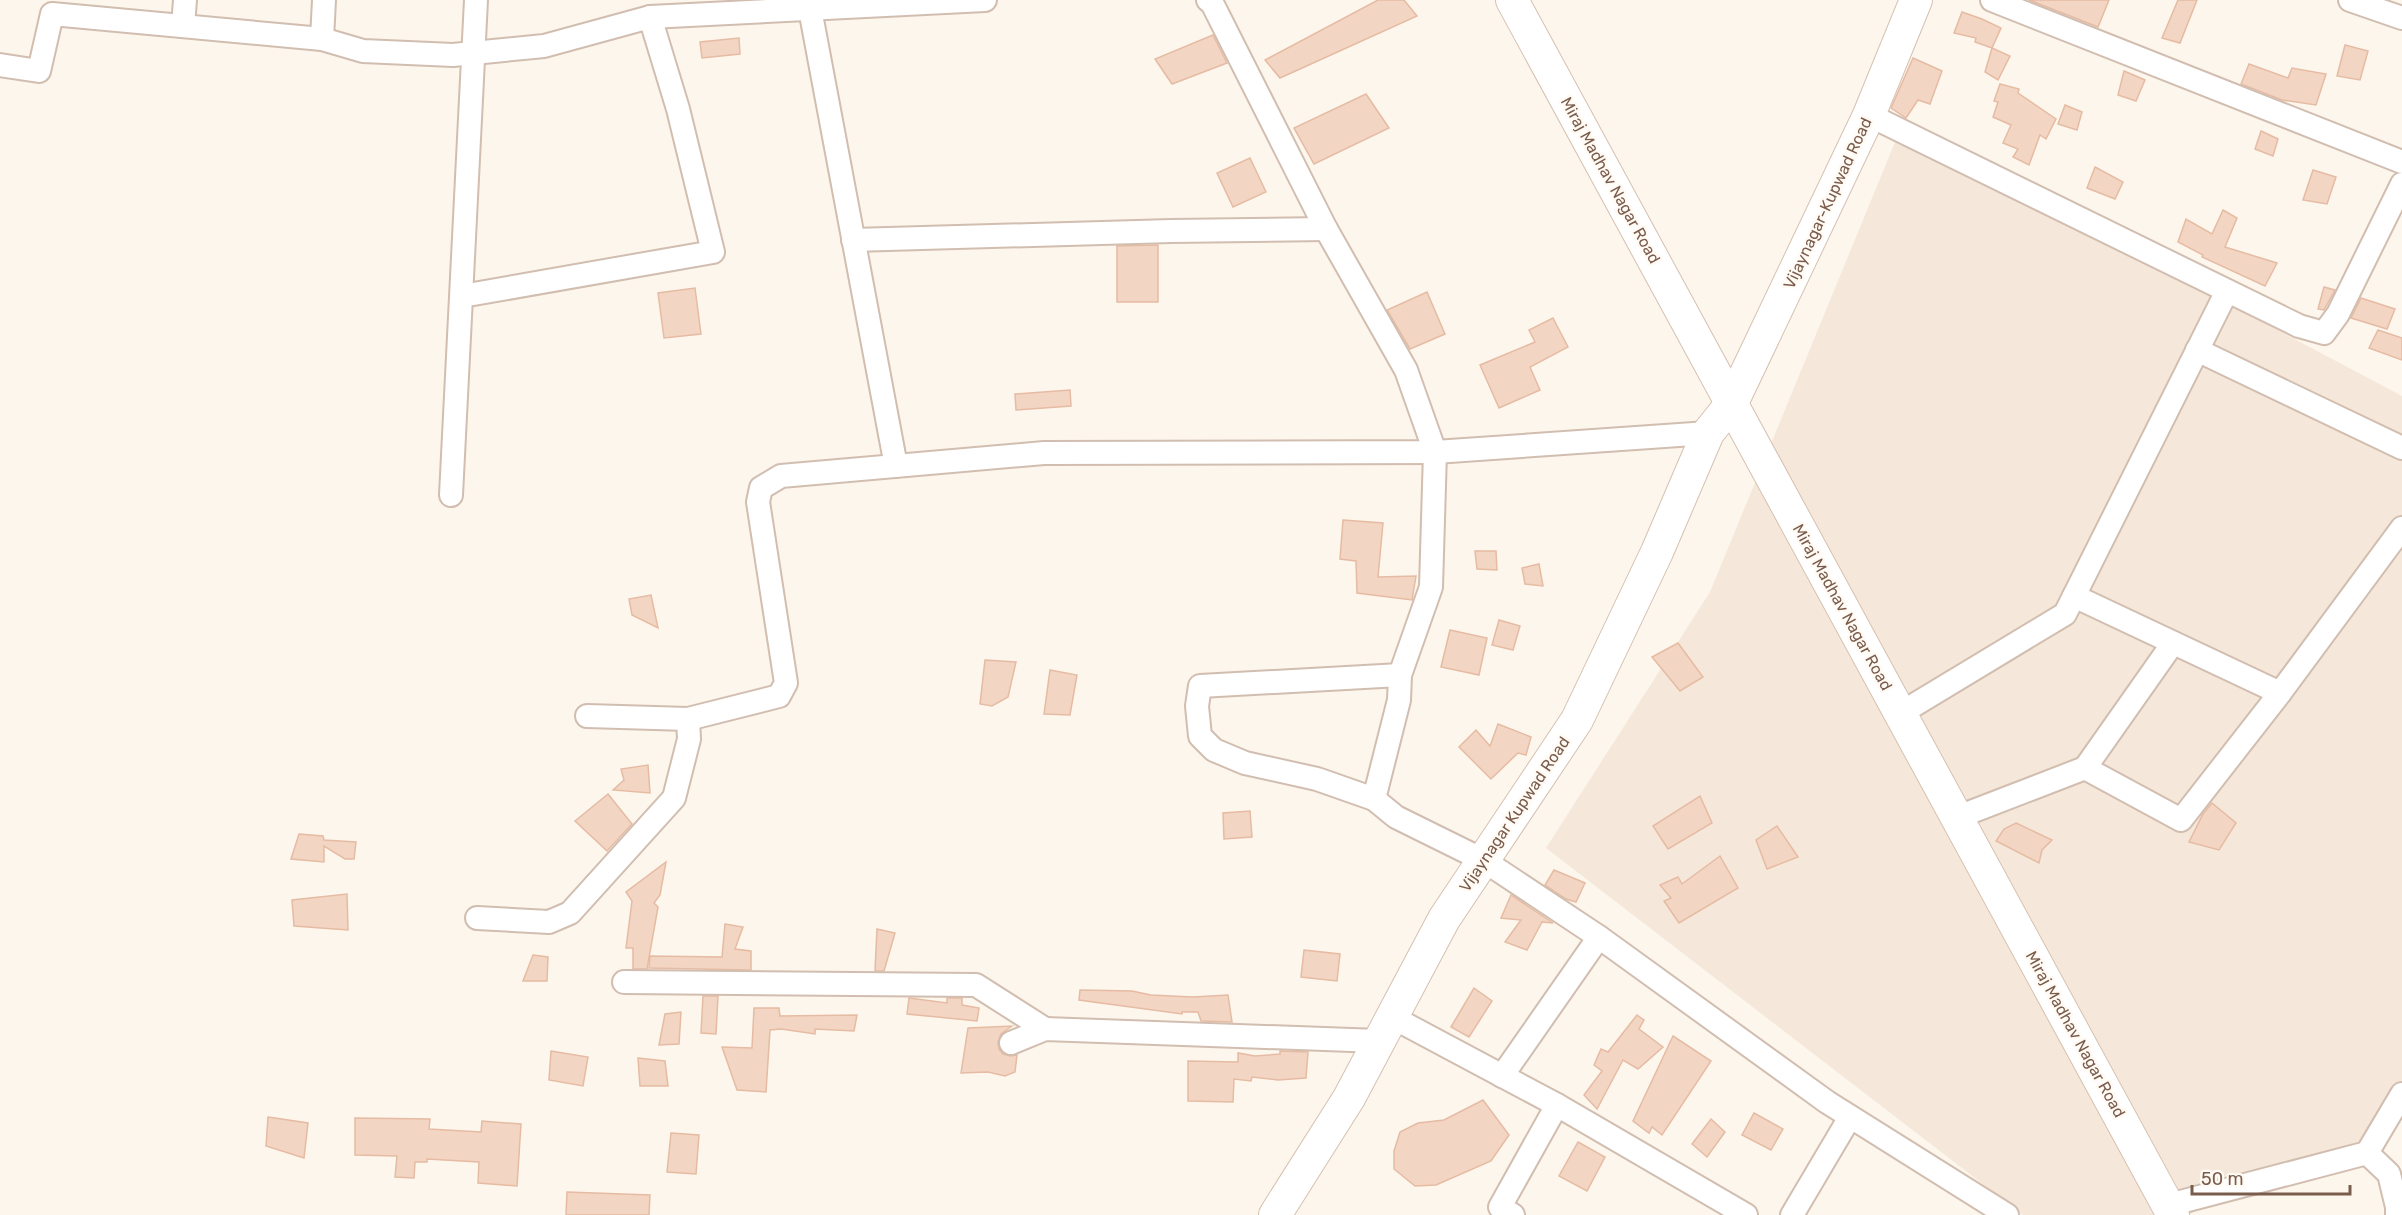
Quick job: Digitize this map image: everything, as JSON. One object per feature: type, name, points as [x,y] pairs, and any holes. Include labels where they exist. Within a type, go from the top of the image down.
[{"type":"street","points":[[183,26],[185,0]]},
{"type":"street","points":[[322,39],[324,0]]},
{"type":"street","points":[[451,495],[476,0]]},
{"type":"street","points":[[0,65],[39,71],[52,7],[183,26],[322,39],[363,51],[453,55],[544,46],[650,17],[985,0]]},
{"type":"street","name":"Miraj Madhav Nagar Road","points":[[1512,0],[2171,1210]]},
{"type":"street","name":"Vijaynagar-Kupwad Road","points":[[1732,403],[1869,115],[1916,0]]},
{"type":"street","points":[[1992,0],[2402,162]]},
{"type":"street","points":[[2350,0],[2402,18]]},
{"type":"street","points":[[1210,1],[1326,229],[1406,370],[1435,452],[1431,587],[1400,675],[1399,700],[1374,799]]},
{"type":"street","points":[[810,9],[896,466]]},
{"type":"street","points":[[462,296],[713,252],[678,109],[650,17]]},
{"type":"street","points":[[1869,115],[2299,326],[2324,333],[2338,314],[2402,184]]},
{"type":"street","points":[[854,240],[1326,229]]},
{"type":"street","points":[[1901,712],[2065,614],[2227,291]]},
{"type":"street","points":[[2197,350],[2402,448]]},
{"type":"street","name":"Vijaynagar Kupwad Road","points":[[1275,1215],[1349,1098],[1444,919],[1577,720],[1657,552],[1708,433],[1732,403]]},
{"type":"street","points":[[588,716],[688,719],[779,696],[786,682],[758,502],[761,488],[781,476],[1044,453],[1435,452],[1708,433]]},
{"type":"street","points":[[2085,768],[2181,820],[2280,693],[2402,528]]},
{"type":"street","points":[[2074,596],[2280,693]]},
{"type":"street","points":[[1958,816],[2085,768],[2173,643]]},
{"type":"street","points":[[1400,675],[1200,687],[1197,706],[1200,736],[1214,750],[1245,763],[1317,778],[1374,799],[1396,817],[1483,860],[1599,937],[1850,1117],[2007,1215]]},
{"type":"street","points":[[477,918],[549,922],[570,913],[674,798],[690,739],[688,719]]},
{"type":"street","points":[[1502,1076],[1599,937]]},
{"type":"street","points":[[624,982],[976,985],[1046,1029]]},
{"type":"street","points":[[1011,1044],[1046,1029],[1385,1029],[1502,1076],[1557,1105],[1746,1215]]},
{"type":"street","points":[[2171,1210],[2367,1153],[2402,1094]]},
{"type":"street","points":[[1503,1212],[1557,1105]]},
{"type":"street","points":[[1792,1215],[1850,1117]]},
{"type":"street","points":[[2367,1153],[2389,1174],[2397,1215]]},
{"type":"shaded area","points":[[1900,130],[2402,396],[2402,1111],[2367,1153],[2234,1188],[2189,1215],[2023,1215],[1546,848],[1710,592]]},
{"type":"building","points":[[1378,0],[1404,0],[1417,16],[1280,78],[1265,60]]},
{"type":"building","points":[[2029,0],[2109,0],[2098,27]]},
{"type":"building","points":[[2178,0],[2197,0],[2180,43],[2162,38]]},
{"type":"building","points":[[1962,12],[2001,28],[1992,48],[1975,42],[1976,38],[1954,33]]},
{"type":"building","points":[[1213,35],[1227,63],[1172,84],[1155,59]]},
{"type":"building","points":[[739,38],[740,54],[702,58],[700,42]]},
{"type":"building","points":[[2345,45],[2368,51],[2360,80],[2337,76]]},
{"type":"building","points":[[1992,48],[2010,56],[1998,80],[1985,72]]},
{"type":"building","points":[[1913,58],[1942,71],[1930,104],[1918,100],[1906,118],[1891,108]]},
{"type":"building","points":[[2249,64],[2288,78],[2292,68],[2326,74],[2316,105],[2282,100],[2241,84]]},
{"type":"building","points":[[2124,71],[2145,80],[2136,101],[2118,95]]},
{"type":"building","points":[[2000,84],[2019,89],[2018,93],[2056,119],[2046,139],[2040,135],[2029,165],[2013,157],[2018,149],[2003,143],[2011,125],[1993,117],[1998,102],[1994,101]]},
{"type":"building","points":[[1366,94],[1389,128],[1314,164],[1294,128]]},
{"type":"building","points":[[2065,105],[2082,112],[2077,130],[2058,124]]},
{"type":"building","points":[[2261,131],[2278,139],[2273,156],[2255,149]]},
{"type":"building","points":[[1250,158],[1266,192],[1233,207],[1217,173]]},
{"type":"building","points":[[2095,167],[2123,182],[2115,199],[2087,188]]},
{"type":"building","points":[[2313,170],[2336,177],[2327,204],[2303,200]]},
{"type":"building","points":[[2223,210],[2237,218],[2225,247],[2277,263],[2265,286],[2202,257],[2203,255],[2178,242],[2186,219],[2212,234]]},
{"type":"building","points":[[1158,245],[1158,302],[1117,302],[1117,246]]},
{"type":"building","points":[[2324,287],[2335,290],[2324,310],[2318,309]]},
{"type":"building","points":[[695,288],[701,334],[664,338],[658,293]]},
{"type":"building","points":[[1427,292],[1445,334],[1410,349],[1387,310]]},
{"type":"building","points":[[2361,298],[2395,309],[2387,329],[2351,318]]},
{"type":"building","points":[[1553,318],[1568,347],[1530,367],[1540,390],[1499,408],[1480,365],[1535,342],[1529,330]]},
{"type":"building","points":[[2378,330],[2402,338],[2402,360],[2369,348]]},
{"type":"building","points":[[1070,390],[1071,406],[1016,410],[1015,394]]},
{"type":"building","points":[[1343,520],[1383,523],[1378,577],[1416,576],[1412,600],[1357,593],[1356,561],[1340,559]]},
{"type":"building","points":[[1475,551],[1496,551],[1497,570],[1477,569]]},
{"type":"building","points":[[1539,564],[1543,586],[1525,584],[1522,568]]},
{"type":"building","points":[[651,595],[658,628],[632,615],[629,599]]},
{"type":"building","points":[[1499,620],[1520,626],[1513,650],[1492,645]]},
{"type":"building","points":[[1450,630],[1487,638],[1479,675],[1441,667]]},
{"type":"building","points":[[1678,643],[1703,677],[1680,691],[1652,657]]},
{"type":"building","points":[[985,660],[1016,662],[1008,697],[992,706],[980,704]]},
{"type":"building","points":[[1050,670],[1077,675],[1070,715],[1044,714]]},
{"type":"building","points":[[1498,724],[1531,737],[1526,755],[1518,753],[1491,779],[1459,747],[1476,730],[1490,746]]},
{"type":"building","points":[[648,765],[650,793],[613,790],[624,780],[621,769]]},
{"type":"building","points":[[608,794],[632,824],[607,851],[575,821]]},
{"type":"building","points":[[1700,796],[1712,823],[1668,849],[1653,826]]},
{"type":"building","points":[[2212,803],[2236,823],[2219,850],[2189,842],[2203,814]]},
{"type":"building","points":[[1250,811],[1252,837],[1224,839],[1223,813]]},
{"type":"building","points":[[2016,823],[2052,840],[2042,850],[2039,863],[1996,841],[2004,829]]},
{"type":"building","points":[[1777,826],[1798,857],[1767,869],[1756,840]]},
{"type":"building","points":[[299,834],[323,836],[324,840],[356,842],[354,859],[345,859],[324,846],[324,862],[291,859]]},
{"type":"building","points":[[1720,856],[1738,888],[1679,923],[1664,901],[1671,898],[1660,885],[1678,877],[1682,884]]},
{"type":"building","points":[[666,862],[660,895],[654,903],[658,907],[647,969],[633,969],[633,948],[626,948],[632,901],[626,892]]},
{"type":"building","points":[[1554,870],[1585,883],[1576,902],[1566,899],[1545,885]]},
{"type":"building","points":[[347,894],[348,930],[294,926],[292,900]]},
{"type":"building","points":[[1511,895],[1553,923],[1542,922],[1527,950],[1505,942],[1521,920],[1501,918]]},
{"type":"building","points":[[725,924],[743,927],[735,949],[751,951],[751,970],[649,968],[650,956],[722,957]]},
{"type":"building","points":[[877,929],[895,933],[884,971],[875,971]]},
{"type":"building","points":[[1304,950],[1340,954],[1337,981],[1301,977]]},
{"type":"building","points":[[533,955],[548,957],[547,981],[523,981]]},
{"type":"building","points":[[1474,988],[1492,1001],[1469,1037],[1451,1027]]},
{"type":"building","points":[[1080,990],[1132,991],[1151,995],[1193,997],[1228,995],[1232,1022],[1201,1021],[1198,1012],[1182,1012],[1182,1014],[1079,1000]]},
{"type":"building","points":[[703,996],[718,996],[716,1034],[701,1033]]},
{"type":"building","points":[[909,998],[947,1003],[947,998],[962,998],[962,1005],[979,1008],[977,1021],[907,1014]]},
{"type":"building","points":[[754,1008],[779,1008],[780,1016],[857,1015],[854,1031],[815,1029],[815,1034],[781,1029],[770,1030],[766,1092],[737,1090],[722,1047],[752,1048]]},
{"type":"building","points":[[681,1012],[679,1044],[659,1045],[665,1014]]},
{"type":"building","points":[[1637,1015],[1644,1020],[1639,1029],[1663,1047],[1638,1069],[1623,1060],[1597,1109],[1584,1095],[1602,1071],[1594,1065],[1601,1049],[1608,1052]]},
{"type":"building","points":[[1012,1026],[1001,1034],[998,1042],[1003,1054],[1017,1055],[1015,1072],[1005,1076],[988,1072],[961,1073],[968,1028]]},
{"type":"building","points":[[1673,1036],[1711,1061],[1662,1135],[1652,1127],[1649,1133],[1633,1121]]},
{"type":"building","points":[[551,1051],[588,1057],[583,1086],[549,1080]]},
{"type":"building","points":[[1280,1051],[1308,1052],[1306,1078],[1278,1080],[1252,1077],[1251,1081],[1234,1079],[1233,1102],[1188,1101],[1188,1061],[1238,1062],[1238,1053],[1255,1056],[1280,1054]]},
{"type":"building","points":[[638,1058],[665,1061],[668,1086],[640,1086]]},
{"type":"building","points":[[1483,1100],[1509,1135],[1491,1161],[1436,1185],[1415,1186],[1394,1169],[1394,1151],[1400,1132],[1418,1123],[1444,1120]]},
{"type":"building","points":[[1754,1113],[1783,1129],[1771,1150],[1742,1135]]},
{"type":"building","points":[[268,1117],[308,1123],[304,1158],[266,1146]]},
{"type":"building","points":[[355,1118],[430,1119],[429,1129],[481,1132],[482,1121],[521,1124],[517,1186],[478,1183],[479,1162],[427,1159],[427,1162],[415,1162],[414,1178],[395,1177],[397,1156],[355,1155]]},
{"type":"building","points":[[1711,1119],[1725,1132],[1707,1157],[1692,1144]]},
{"type":"building","points":[[671,1133],[699,1135],[696,1174],[667,1172]]},
{"type":"building","points":[[1578,1142],[1605,1157],[1587,1191],[1559,1176]]},
{"type":"building","points":[[567,1192],[650,1195],[649,1215],[566,1215]]}]
